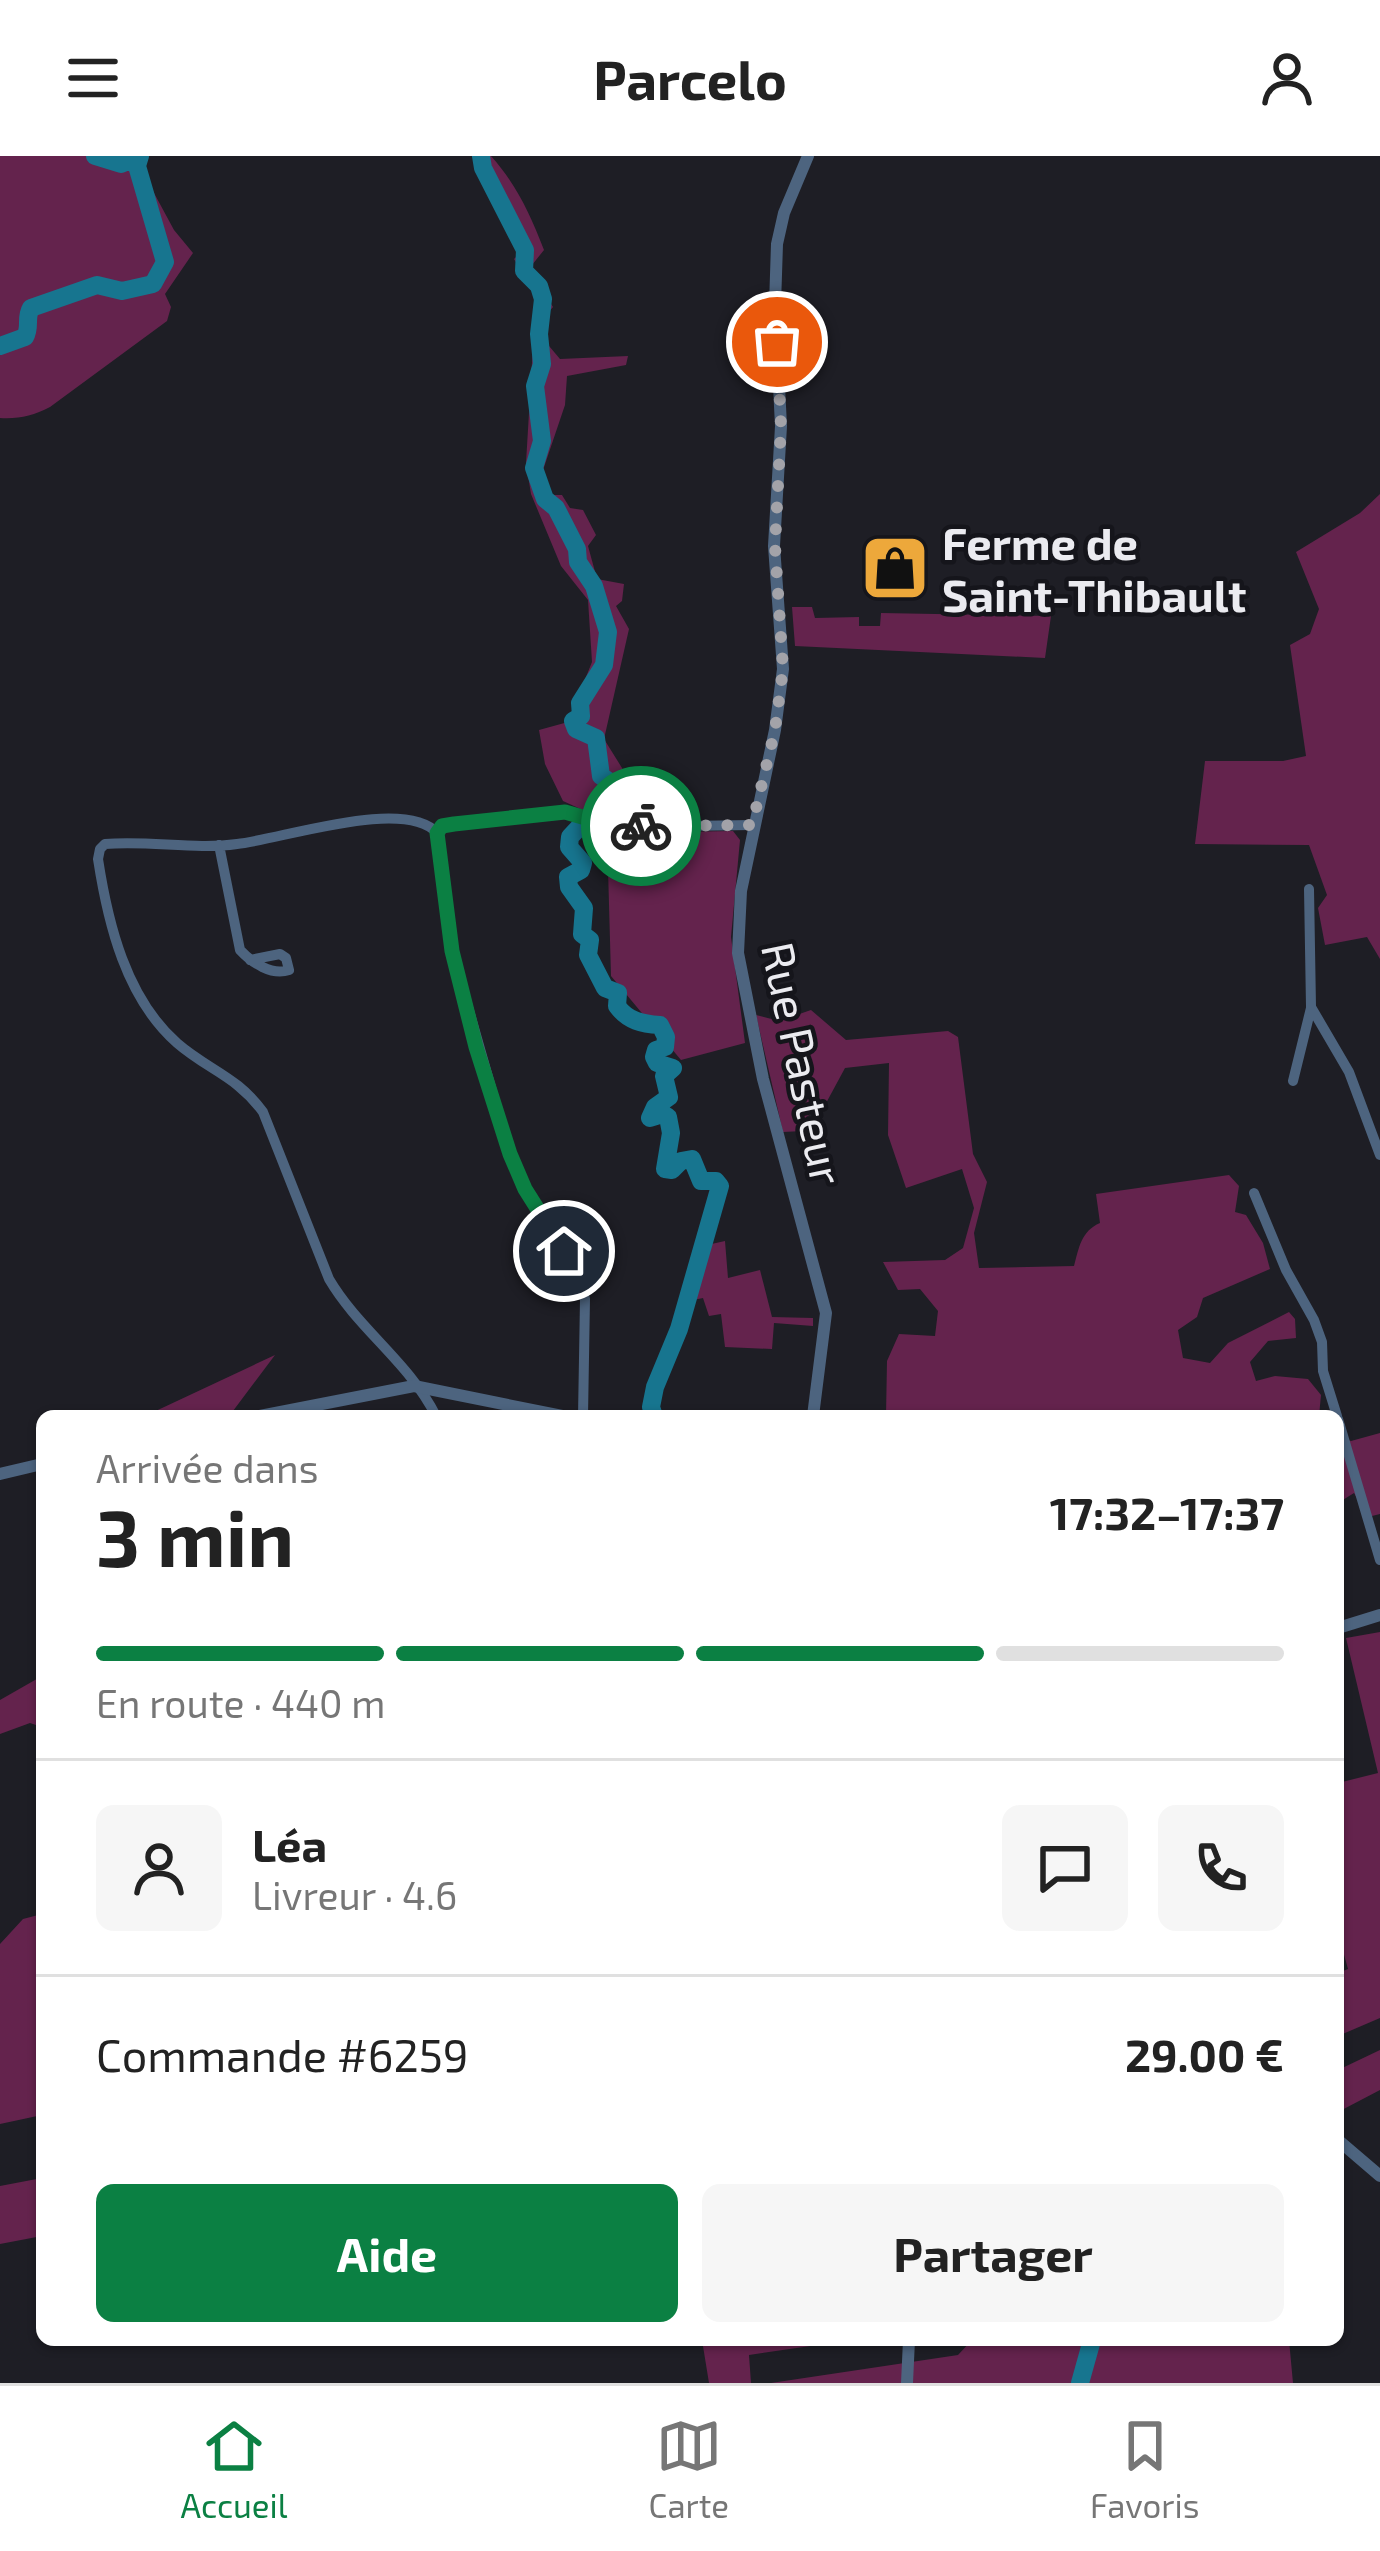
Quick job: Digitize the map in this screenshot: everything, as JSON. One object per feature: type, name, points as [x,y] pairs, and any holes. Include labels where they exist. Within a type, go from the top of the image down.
[{"type":"street","name":"Rue Pasteur","points":[[808,156],[784,213],[777,244],[781,426],[775,546],[783,669],[741,891],[738,953],[763,1079],[826,1313],[814,1410]]},
{"type":"street","points":[[583,1410],[586,1299],[510,1154],[452,951],[437,833],[442,826],[565,812],[620,826],[752,825]]},
{"type":"street","points":[[433,1410],[421,1386],[341,1299],[263,1112],[228,1074],[176,1042],[140,999],[125,968],[101,880],[100,849],[114,844],[219,845],[365,821],[422,821],[437,833]]},
{"type":"street","points":[[219,845],[238,944],[250,960]]},
{"type":"street","points":[[1293,1081],[1311,1007],[1310,889]]},
{"type":"street","points":[[1311,1007],[1349,1072],[1380,1155]]},
{"type":"street","points":[[1254,1193],[1322,1342],[1323,1371],[1336,1410]]},
{"type":"street","points":[[288,1410],[421,1386],[534,1410]]},
{"type":"street","points":[[1344,1437],[1380,1560]]},
{"type":"street","points":[[0,1474],[36,1465]]},
{"type":"street","points":[[1344,1626],[1380,1615]]},
{"type":"street","points":[[1344,2145],[1380,2176]]},
{"type":"street","points":[[907,2383],[909,2346]]},
{"type":"shaded area","points":[[0,156],[134,156],[174,230],[193,253],[165,294],[171,307],[167,321],[50,407],[13,418],[0,418]]},
{"type":"shaded area","points":[[478,156],[491,156],[508,178],[544,250],[528,270],[529,278],[553,307],[544,340],[560,359],[628,356],[626,365],[567,376],[565,405],[541,476],[548,495],[562,495],[570,508],[583,510],[596,535],[588,546],[597,579],[624,584],[622,601],[616,606],[629,629],[604,739],[627,776],[628,797],[614,806],[607,821],[563,801],[545,764],[539,730],[568,722],[592,662],[588,600],[561,566],[531,494],[526,463],[536,295],[514,259],[521,252],[504,203],[480,173]]},
{"type":"shaded area","points":[[1380,494],[1380,959],[1367,937],[1325,945],[1318,908],[1327,895],[1309,845],[1195,844],[1205,761],[1283,761],[1306,756],[1290,645],[1310,634],[1319,609],[1296,552],[1360,513]]},
{"type":"shaded area","points":[[792,607],[812,607],[815,618],[859,617],[859,626],[880,626],[881,613],[1051,616],[1045,658],[795,646]]},
{"type":"shaded area","points":[[733,831],[740,840],[731,937],[745,1043],[681,1060],[611,976],[607,833]]},
{"type":"shaded area","points":[[811,1010],[846,1040],[948,1031],[958,1037],[973,1154],[987,1182],[974,1233],[979,1268],[1074,1266],[1085,1235],[1100,1223],[1096,1194],[1229,1175],[1239,1186],[1235,1212],[1246,1215],[1263,1243],[1270,1269],[1203,1298],[1197,1317],[1178,1330],[1183,1358],[1210,1363],[1228,1343],[1289,1312],[1295,1319],[1296,1338],[1268,1341],[1250,1362],[1256,1381],[1275,1376],[1308,1379],[1321,1395],[1320,1410],[886,1410],[887,1361],[899,1334],[935,1336],[938,1311],[920,1289],[898,1290],[883,1262],[945,1260],[963,1248],[974,1208],[962,1169],[906,1188],[888,1135],[889,1063],[845,1068],[825,1105],[806,1117],[803,1131],[783,1132],[756,1015],[779,1021]]},
{"type":"shaded area","points":[[725,1241],[728,1278],[760,1270],[772,1317],[813,1318],[813,1326],[774,1323],[772,1349],[725,1347],[721,1314],[709,1316],[703,1298],[688,1301],[707,1245]]},
{"type":"shaded area","points":[[275,1355],[234,1410],[158,1410]]},
{"type":"shaded area","points":[[1380,1433],[1380,1514],[1368,1517],[1354,1493],[1344,1499],[1344,1439]]},
{"type":"shaded area","points":[[1380,1632],[1380,2018],[1344,2033],[1344,1971],[1348,1969],[1344,1955],[1344,1782],[1378,1773],[1346,1638]]},
{"type":"shaded area","points":[[36,1679],[36,1725],[0,1734],[0,1700]]},
{"type":"shaded area","points":[[36,1916],[36,2116],[0,2124],[0,1944],[23,1919]]},
{"type":"shaded area","points":[[1380,2050],[1380,2090],[1344,2109],[1344,2067]]},
{"type":"shaded area","points":[[36,2179],[36,2237],[0,2244],[0,2186]]},
{"type":"shaded area","points":[[703,2346],[811,2346],[749,2355],[751,2383],[709,2383]]},
{"type":"shaded area","points":[[966,2346],[1290,2346],[1293,2383],[771,2383],[958,2355]]},
{"type":"waterway","points":[[95,156],[121,164],[140,156]]},
{"type":"waterway","points":[[0,346],[25,337],[31,308],[97,285],[122,291],[153,284],[165,262],[137,166],[140,156]]},
{"type":"waterway","points":[[481,156],[525,250],[524,271],[539,286],[543,299],[542,364],[535,386],[542,441],[534,468],[545,499],[556,508],[577,549],[578,562],[594,586],[608,632],[604,665],[580,703],[581,716],[573,721],[576,729],[596,738],[601,776],[613,784],[611,793],[570,837],[569,847],[583,863],[581,870],[568,877],[569,887],[584,908],[582,934],[590,940],[588,955],[605,988],[618,993],[617,1006],[626,1015],[660,1025],[666,1037],[665,1047],[656,1050],[654,1057],[657,1063],[673,1068],[664,1076],[669,1097],[655,1107],[650,1118],[668,1117],[671,1133],[665,1169],[692,1159],[701,1181],[716,1181],[720,1186],[679,1329],[655,1387],[652,1410]]},
{"type":"waterway","points":[[1080,2383],[1090,2346]]},
{"type":"way so far","points":[[641,826],[752,825],[775,730],[783,669],[775,546],[781,426],[777,342]]},
{"type":"place","name":"Ferme de Saint-Thibault","points":[[895,568]]},
{"type":"route","points":[[564,1251],[525,1189],[476,1047],[452,951],[437,833],[442,826],[454,824],[565,812],[610,825],[641,826]]}]
